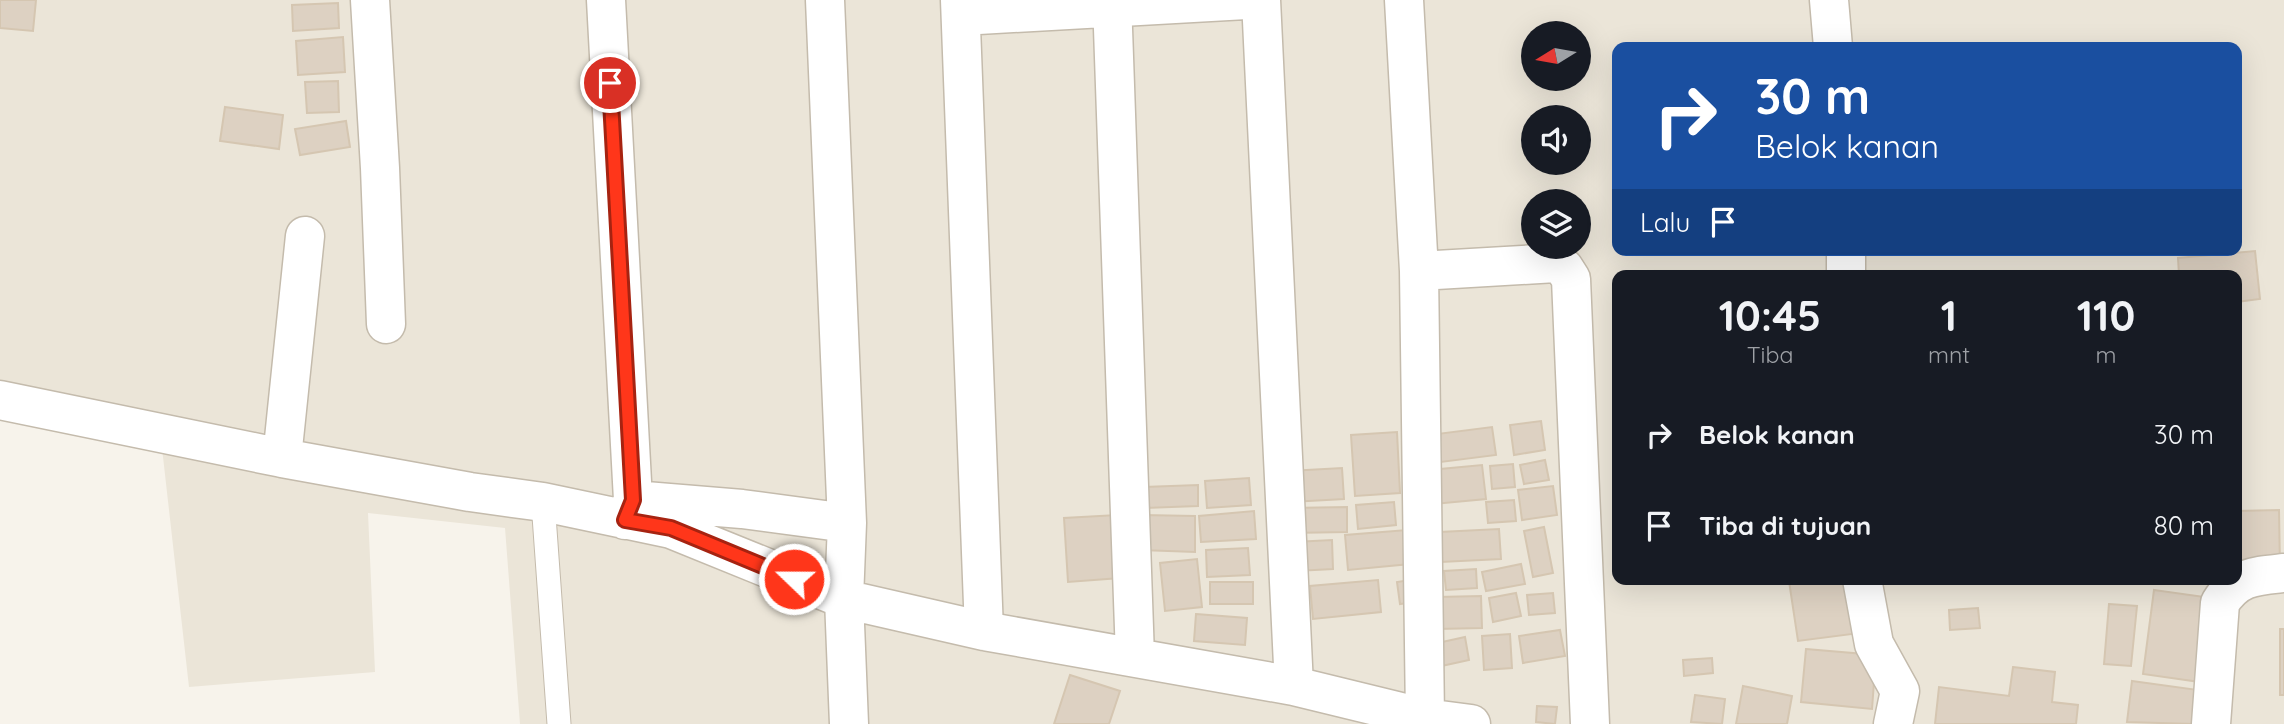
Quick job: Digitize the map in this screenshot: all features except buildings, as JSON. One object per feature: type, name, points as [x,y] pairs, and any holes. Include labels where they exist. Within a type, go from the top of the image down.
[{"type":"street","points":[[370,0],[386,324]]},
{"type":"street","points":[[606,0],[629,510]]},
{"type":"street","points":[[825,0],[847,523],[844,599],[849,724]]},
{"type":"street","points":[[984,631],[961,8],[1246,0]]},
{"type":"street","points":[[1261,0],[1294,686]]},
{"type":"street","points":[[1404,0],[1419,271],[1425,718]]},
{"type":"street","points":[[1829,0],[1833,42]]},
{"type":"street","points":[[1112,4],[1135,657]]},
{"type":"street","points":[[282,458],[305,236]]},
{"type":"street","points":[[1419,271],[1556,263],[1564,268],[1571,279],[1590,724]]},
{"type":"street","points":[[0,400],[282,458],[470,492],[629,510],[742,509],[847,523]]},
{"type":"street","points":[[629,510],[844,599],[984,631],[1294,686],[1425,718],[1471,724]]},
{"type":"street","points":[[2242,581],[2249,577],[2284,573]]},
{"type":"street","points":[[1863,585],[1874,644],[1900,691],[1893,724]]},
{"type":"street","points":[[2211,724],[2220,603],[2229,589],[2236,585]]},
{"type":"lane","points":[[543,502],[559,724]]},
{"type":"shaded area","points":[[0,0],[2284,0],[2284,724],[520,724],[505,528],[368,513],[375,672],[189,687],[162,448],[0,417]]},
{"type":"route","points":[[610,83],[633,500],[625,520],[671,528],[794,579]]}]
